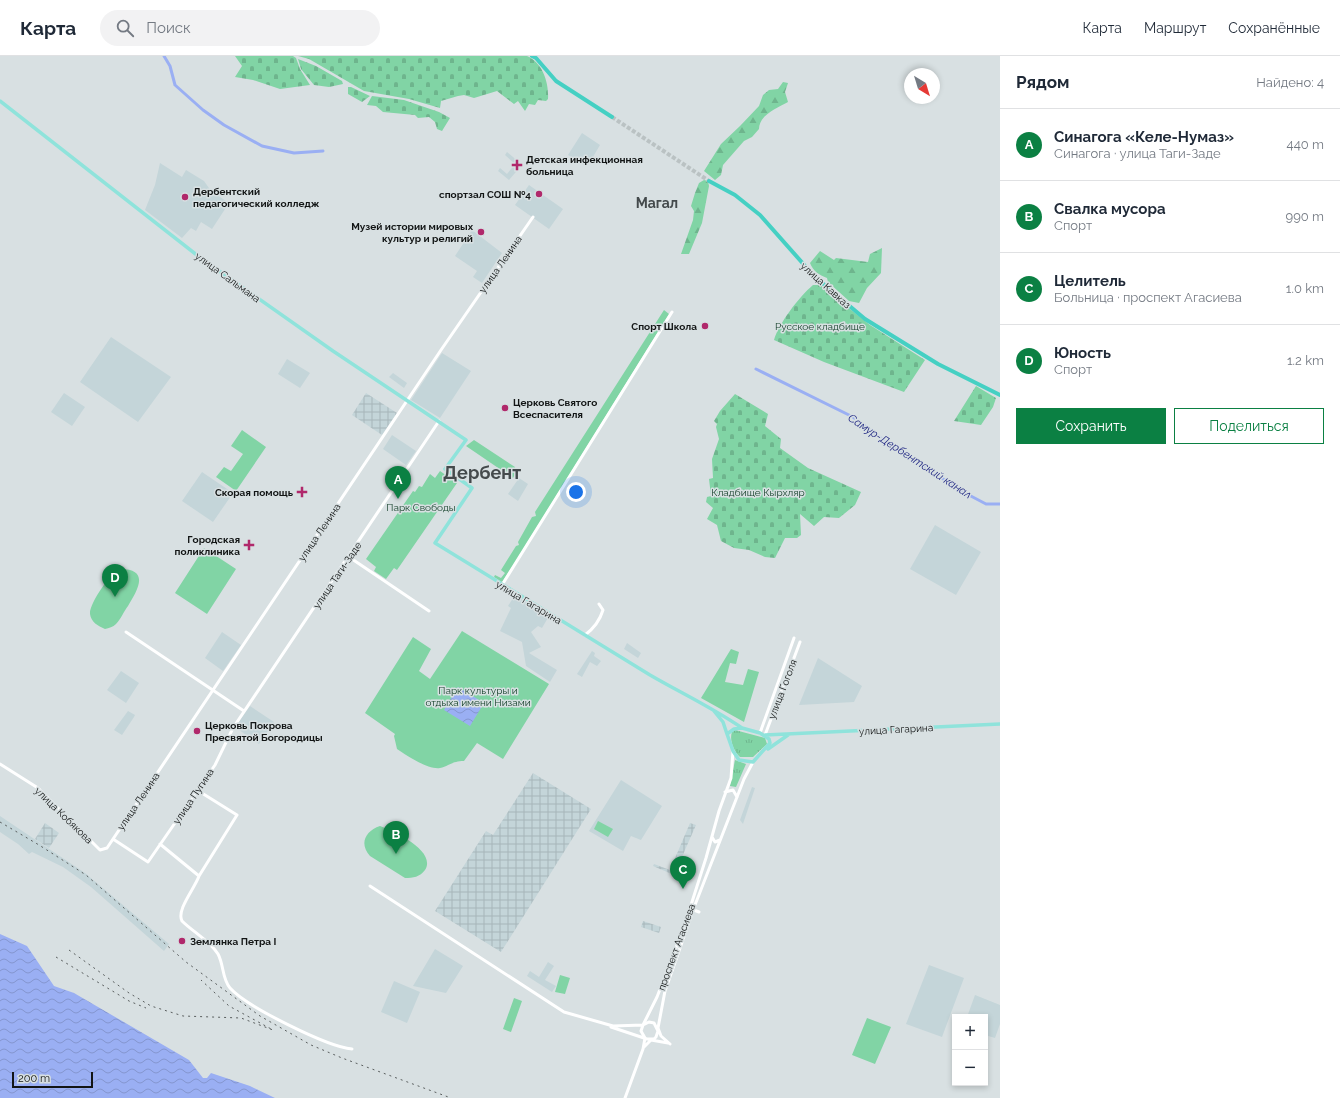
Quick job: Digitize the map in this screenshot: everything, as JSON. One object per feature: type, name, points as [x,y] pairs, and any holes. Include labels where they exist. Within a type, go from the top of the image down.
[{"type":"highway","points":[[532,56],[536,58],[556,81],[612,117]]},
{"type":"highway","name":"улица Кавказ","points":[[709,180],[735,195],[760,215],[814,276],[865,319],[938,364],[1000,394]]},
{"type":"main road","name":"улица Сальмана","points":[[0,101],[198,256],[370,376],[466,440]]},
{"type":"main road","name":"улица Гагарина","points":[[466,440],[445,470],[472,488],[435,543],[671,687],[715,710],[742,728]]},
{"type":"main road","name":"улица Гагарина","points":[[466,440],[444,470],[471,488],[434,543],[671,688],[714,711],[728,734]]},
{"type":"main road","name":"улица Гагарина","points":[[764,735],[1000,724]]},
{"type":"main road","points":[[742,728],[764,735],[770,743],[766,750],[753,762],[739,760],[733,751],[728,734],[734,729],[742,728]]},
{"type":"main road","name":"улица Гагарина","points":[[766,750],[783,737],[792,733]]},
{"type":"street","name":"улица Ленина","points":[[107,848],[441,350],[533,217]]},
{"type":"street","points":[[502,585],[672,312]]},
{"type":"street","name":"улица Таги-Заде","points":[[233,728],[439,421]]},
{"type":"street","points":[[349,557],[429,611]]},
{"type":"street","points":[[585,635],[592,630],[602,614],[603,610],[599,604]]},
{"type":"street","points":[[126,632],[244,711]]},
{"type":"street","points":[[760,733],[794,638]]},
{"type":"street","name":"улица Гоголя","points":[[764,735],[800,642]]},
{"type":"street","name":"улица Пугина","points":[[113,839],[148,862],[215,765],[233,728]]},
{"type":"street","name":"проспект Агасиева","points":[[658,1028],[665,991],[692,909],[725,792],[731,778],[733,751]]},
{"type":"street","name":"проспект Агасиева","points":[[643,1025],[658,997],[737,797],[753,762]]},
{"type":"street","name":"улица Кобякова","points":[[0,764],[38,788],[100,850],[107,848]]},
{"type":"street","points":[[197,790],[237,815],[199,876],[197,883],[180,912],[180,918],[218,954],[228,985],[242,997],[272,1016],[328,1042],[352,1049]]},
{"type":"street","points":[[725,792],[733,790],[737,797]]},
{"type":"street","points":[[712,837],[716,842],[722,838]]},
{"type":"street","points":[[160,844],[199,876]]},
{"type":"street","points":[[370,886],[564,1012],[603,1023],[613,1026],[643,1025],[651,1022],[658,1028],[661,1036],[670,1044],[651,1040],[603,1023]]},
{"type":"street","points":[[692,909],[699,912]]},
{"type":"street","points":[[625,1098],[643,1049],[645,1038],[641,1031],[643,1025]]},
{"type":"street","points":[[643,1049],[656,1037],[658,1028]]},
{"type":"shaded area","points":[[582,133],[600,145],[590,162],[585,166],[568,155]]},
{"type":"shaded area","name":"Детская инфекционная больница","points":[[507,152],[520,163],[521,166],[509,180],[498,171],[500,168],[507,174],[515,164],[505,155]]},
{"type":"shaded area","name":"Дербентский педагогический колледж","points":[[160,163],[182,177],[186,170],[204,181],[211,191],[229,203],[212,229],[201,222],[196,231],[191,228],[182,238],[145,210],[155,185]]},
{"type":"shaded area","points":[[529,185],[563,209],[549,229],[515,205]]},
{"type":"shaded area","points":[[472,230],[502,253],[482,283],[473,277],[477,271],[455,256]]},
{"type":"shaded area","points":[[111,337],[171,377],[138,422],[80,382]]},
{"type":"shaded area","points":[[442,353],[471,371],[440,418],[411,400]]},
{"type":"shaded area","points":[[287,359],[310,373],[300,388],[278,374]]},
{"type":"shaded area","points":[[393,373],[407,383],[404,388],[389,377]]},
{"type":"shaded area","points":[[64,393],[85,407],[72,426],[51,412]]},
{"type":"shaded area","points":[[366,393],[397,413],[382,435],[352,415]]},
{"type":"shaded area","points":[[392,435],[416,451],[406,465],[383,449]]},
{"type":"shaded area","points":[[202,472],[233,493],[213,522],[182,501]]},
{"type":"shaded area","points":[[519,478],[528,484],[518,501],[508,494]]},
{"type":"shaded area","points":[[935,525],[981,552],[956,595],[910,569]]},
{"type":"shaded area","points":[[515,595],[549,616],[542,628],[538,626],[531,632],[541,647],[529,653],[557,670],[550,682],[526,666],[522,642],[500,631],[511,608],[508,606]]},
{"type":"shaded area","points":[[222,632],[241,645],[223,671],[205,658]]},
{"type":"shaded area","points":[[627,643],[641,653],[638,658],[624,649]]},
{"type":"shaded area","points":[[592,651],[595,653],[594,656],[601,661],[597,666],[590,662],[582,677],[577,674]]},
{"type":"shaded area","points":[[818,658],[862,686],[854,702],[799,705]]},
{"type":"shaded area","points":[[121,671],[139,683],[126,703],[107,690]]},
{"type":"shaded area","points":[[250,706],[274,722],[259,744],[235,727]]},
{"type":"shaded area","points":[[128,711],[135,715],[122,735],[114,730]]},
{"type":"shaded area","points":[[533,773],[591,809],[501,952],[435,911],[486,831],[493,835]]},
{"type":"shaded area","points":[[621,780],[662,806],[641,840],[631,836],[623,851],[589,831]]},
{"type":"shaded area","points":[[752,787],[755,788],[743,824],[740,820]]},
{"type":"shaded area","points":[[0,816],[85,873],[169,944],[164,951],[91,887],[63,867],[32,852],[29,854],[18,844],[0,832]]},
{"type":"shaded area","points":[[45,823],[59,833],[49,848],[35,839]]},
{"type":"shaded area","points":[[690,823],[696,825],[674,875],[653,866],[654,864],[670,870]]},
{"type":"shaded area","points":[[643,921],[661,927],[659,933],[641,927]]},
{"type":"shaded area","points":[[435,949],[463,966],[446,993],[413,986]]},
{"type":"shaded area","points":[[548,962],[554,966],[545,980],[556,986],[552,992],[527,976],[530,971],[539,977]]},
{"type":"shaded area","points":[[929,965],[964,978],[942,1037],[906,1024]]},
{"type":"shaded area","points":[[394,981],[420,992],[407,1023],[381,1012]]},
{"type":"shaded area","points":[[975,995],[1000,1005],[1000,1024],[995,1038],[988,1036],[988,1014],[968,1014]]},
{"type":"green space","points":[[235,56],[293,56],[296,58],[300,69],[310,85],[280,89],[253,80],[235,77],[242,66]]},
{"type":"green space","points":[[298,56],[527,56],[537,63],[544,74],[548,99],[546,101],[538,100],[535,105],[529,104],[525,111],[518,101],[514,104],[497,91],[474,98],[464,95],[441,101],[440,108],[409,99],[364,91],[309,59]]},
{"type":"green space","points":[[298,59],[316,66],[342,81],[343,84],[329,87],[314,85],[301,69]]},
{"type":"green space","points":[[783,82],[788,83],[785,92],[788,102],[769,112],[765,116],[759,129],[752,137],[744,141],[723,165],[721,175],[715,180],[704,171],[721,144],[759,106],[763,95],[769,90],[778,89]]},
{"type":"green space","points":[[348,87],[370,96],[362,102],[348,94]]},
{"type":"green space","points":[[372,96],[404,100],[439,112],[450,118],[442,131],[437,129],[435,122],[429,117],[418,118],[415,115],[383,112],[376,106],[367,105]]},
{"type":"green space","points":[[704,180],[708,181],[709,186],[702,223],[689,254],[681,254],[693,220],[694,211],[691,206],[695,193],[699,183]]},
{"type":"green space","points":[[882,248],[881,273],[867,288],[859,303],[849,301],[828,282],[827,278],[819,274],[810,263],[820,251],[834,260],[836,258],[868,262],[870,254]]},
{"type":"green space","name":"Русское кладбище","points":[[813,285],[820,285],[870,325],[925,360],[904,392],[824,362],[774,340],[780,326],[790,311]]},
{"type":"green space","points":[[664,310],[669,314],[502,582],[494,577],[495,575],[501,578],[505,573],[501,570],[516,546],[519,545],[518,542],[532,517],[536,516],[535,512]]},
{"type":"green space","points":[[976,386],[996,398],[993,407],[981,425],[954,421]]},
{"type":"green space","name":"Кладбище Кырхляр","points":[[735,394],[768,414],[765,426],[781,439],[780,448],[808,468],[861,492],[855,505],[839,518],[824,517],[814,526],[800,514],[801,535],[797,538],[785,538],[775,558],[765,557],[749,550],[734,548],[721,541],[717,525],[707,519],[713,508],[706,502],[707,497],[711,496],[709,479],[713,478],[712,459],[719,439],[716,427],[717,424],[714,421],[720,411]]},
{"type":"green space","points":[[242,430],[266,447],[236,491],[216,477],[224,467],[231,471],[243,454],[231,446]]},
{"type":"green space","points":[[474,440],[515,467],[516,472],[513,478],[466,446]]},
{"type":"green space","name":"Парк Свободы","points":[[440,471],[457,483],[397,570],[394,568],[386,579],[374,571],[376,567],[366,559],[413,491],[415,492],[419,486],[422,487],[430,474],[435,478]]},
{"type":"green space","points":[[204,548],[236,569],[207,614],[175,593]]},
{"type":"green space","points":[[120,569],[130,570],[136,573],[139,577],[138,588],[118,622],[112,627],[105,629],[93,621],[90,614],[91,609],[106,582],[116,571]]},
{"type":"green space","name":"Парк культуры и отдыха имени Низами","points":[[462,631],[549,684],[503,759],[477,743],[464,761],[456,762],[440,768],[429,767],[417,762],[397,749],[394,736],[395,734],[365,713],[413,637],[431,649],[419,671],[430,679]]},
{"type":"green space","points":[[731,649],[739,652],[736,664],[730,663],[725,682],[743,685],[748,669],[759,672],[744,722],[701,698]]},
{"type":"green space","points":[[735,730],[765,738],[767,744],[753,757],[740,757],[734,749],[732,742],[731,735]]},
{"type":"green space","points":[[735,760],[746,764],[736,787],[730,786]]},
{"type":"green space","points":[[598,821],[613,829],[608,837],[594,829]]},
{"type":"green space","points":[[380,826],[404,837],[420,849],[425,856],[427,863],[425,870],[421,874],[416,877],[405,878],[370,856],[365,847],[365,838],[371,831]]},
{"type":"green space","points":[[560,975],[570,978],[565,994],[555,992]]},
{"type":"green space","points":[[514,998],[522,1001],[511,1032],[503,1029]]},
{"type":"green space","points":[[867,1018],[891,1027],[875,1064],[852,1055]]},
{"type":"water","points":[[458,687],[484,703],[470,726],[444,710]]},
{"type":"water","points":[[0,934],[27,946],[54,986],[74,993],[189,1060],[203,1078],[207,1078],[211,1073],[250,1086],[275,1098],[0,1098]]},
{"type":"waterway","name":"Самур-Дербентский канал","points":[[164,56],[170,66],[175,85],[203,110],[224,125],[262,146],[294,153],[323,151]]},
{"type":"waterway","name":"Самур-Дербентский канал","points":[[756,369],[853,417],[891,446],[967,494],[986,504],[1000,504]]},
{"type":"tunnel","points":[[612,117],[709,181]]},
{"type":"railway","points":[[0,822],[86,875],[186,962],[260,1016],[311,1045],[451,1098]]},
{"type":"railway","points":[[69,950],[129,993],[151,1006],[183,1016],[241,1018],[273,1030],[229,1006],[201,980]]},
{"type":"railway","points":[[56,957],[129,1001],[146,1008]]},
{"type":"place","name":"Детская инфекционная больница","points":[[517,165]]},
{"type":"place","name":"спортзал СОШ №4","points":[[539,194]]},
{"type":"place","name":"Дербентский педагогический колледж","points":[[185,197]]},
{"type":"place","name":"Музей истории мировых культур и религий","points":[[481,232]]},
{"type":"place","name":"Спорт Школа","points":[[705,326]]},
{"type":"place","name":"Церковь Святого Всеспасителя","points":[[505,408]]},
{"type":"place","name":"Скорая помощь","points":[[302,492]]},
{"type":"place","name":"Синагога «Келе-Нумаз»","points":[[398,499]]},
{"type":"place","name":"Городская поликлиника","points":[[249,545]]},
{"type":"place","name":"Юность","points":[[115,597]]},
{"type":"place","name":"Церковь Покрова Пресвятой Богородицы","points":[[197,731]]},
{"type":"place","name":"Свалка мусора","points":[[396,854]]},
{"type":"place","name":"Целитель","points":[[683,889]]},
{"type":"place","name":"Землянка Петра I","points":[[182,941]]},
{"type":"district","name":"Магал","points":[[657,203]]},
{"type":"district","name":"Дербент","points":[[482,473]]}]
